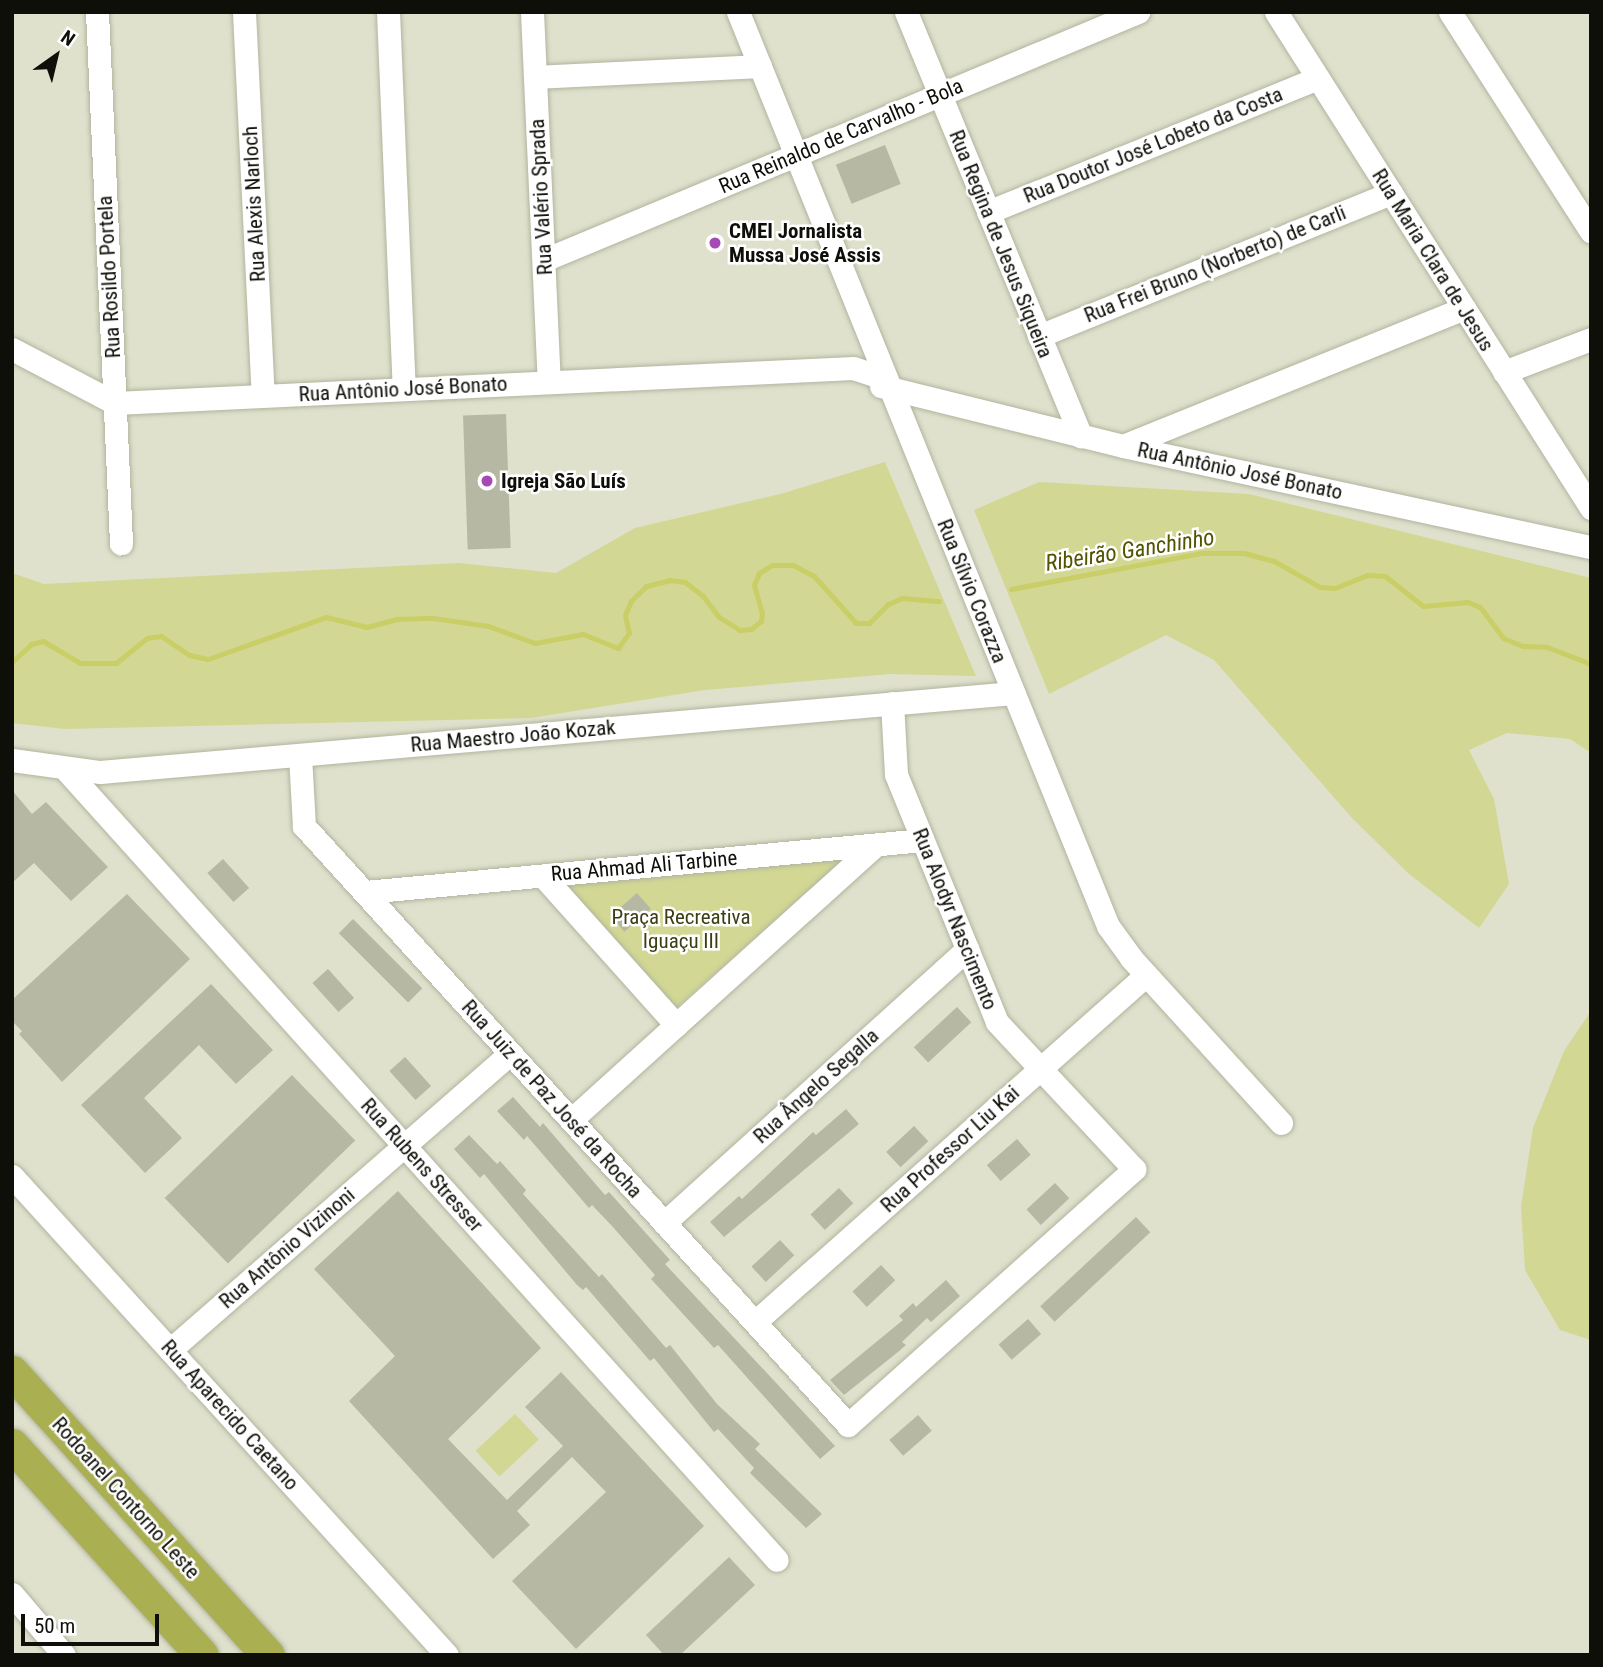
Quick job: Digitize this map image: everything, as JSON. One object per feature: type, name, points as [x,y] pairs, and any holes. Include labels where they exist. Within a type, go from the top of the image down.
[{"type":"highway","name":"Rodoanel Contorno Leste","points":[[12,1372],[268,1655]]},
{"type":"highway","points":[[12,1445],[202,1655]]},
{"type":"street","name":"Rua Rosildo Portela","points":[[97,12],[121,542]]},
{"type":"street","name":"Rua Alexis Narloch","points":[[244,12],[263,396]]},
{"type":"street","points":[[388,12],[404,389]]},
{"type":"street","name":"Rua Valério Sprada","points":[[533,12],[550,383]]},
{"type":"street","name":"Rua Sílvio Corazza","points":[[738,12],[1108,926],[1146,975],[1281,1123]]},
{"type":"street","name":"Rua Regina de Jesus Siqueira","points":[[906,12],[1081,436]]},
{"type":"street","name":"Rua Reinaldo de Carvalho - Bola","points":[[544,260],[1138,12]]},
{"type":"street","name":"Rua Maria Clara de Jesus","points":[[1276,12],[1504,372],[1588,499]]},
{"type":"street","points":[[1450,12],[1591,232]]},
{"type":"street","points":[[536,77],[760,66]]},
{"type":"street","name":"Rua Doutor José Lobeto da Costa","points":[[988,212],[1318,78]]},
{"type":"street","name":"Rua Frei Bruno (Norberto) de Carli","points":[[1039,336],[1391,193]]},
{"type":"street","points":[[1123,446],[1464,308]]},
{"type":"street","points":[[1504,372],[1591,339]]},
{"type":"street","name":"Rua Antônio José Bonato","points":[[12,349],[115,402],[808,370],[1123,446],[1591,547]]},
{"type":"street","name":"Rua Maestro João Kozak","points":[[12,760],[67,771],[300,755],[1014,692]]},
{"type":"street","name":"Rua Alodyr Nascimento","points":[[848,1425],[1134,1169],[998,1022],[896,774],[892,703]]},
{"type":"street","name":"Rua Juiz de Paz José da Rocha","points":[[300,755],[304,826],[848,1425]]},
{"type":"street","name":"Rua Rubens Stresser","points":[[67,771],[777,1560]]},
{"type":"street","name":"Rua Ahmad Ali Tarbine","points":[[365,892],[923,841]]},
{"type":"street","points":[[571,1120],[875,845]]},
{"type":"street","points":[[542,876],[676,1025]]},
{"type":"street","name":"Rua Ângelo Segalla","points":[[664,1223],[967,949]]},
{"type":"street","name":"Rua Professor Liu Kai","points":[[755,1322],[1146,975]]},
{"type":"street","name":"Rua Antônio Vizinoni","points":[[170,1350],[510,1053]]},
{"type":"street","name":"Rua Aparecido Caetano","points":[[12,1176],[447,1655]]},
{"type":"street","points":[[12,1594],[64,1655]]},
{"type":"green space","points":[[885,462],[976,676],[890,674],[705,690],[531,718],[65,729],[12,723],[12,573],[44,584],[459,563],[556,573],[635,528],[784,493]]},
{"type":"green space","points":[[1039,482],[1249,494],[1591,578],[1591,753],[1570,739],[1507,733],[1469,750],[1494,799],[1509,884],[1479,928],[1409,874],[1352,818],[1214,660],[1166,635],[1049,694],[974,510]]},
{"type":"green space","name":"Praça Recreativa Iguaçu III","points":[[847,857],[676,1008],[566,884]]},
{"type":"green space","points":[[1591,1011],[1591,1340],[1560,1330],[1525,1270],[1521,1207],[1533,1128],[1564,1051]]},
{"type":"green space","points":[[515,1414],[539,1440],[499,1476],[476,1451]]},
{"type":"building","points":[[885,145],[901,184],[852,204],[836,165]]},
{"type":"building","name":"Igreja São Luís","points":[[506,414],[511,548],[468,549],[463,416]]},
{"type":"building","points":[[12,790],[32,814],[46,802],[108,867],[71,901],[34,863],[12,883]]},
{"type":"building","points":[[223,859],[249,888],[233,902],[207,873]]},
{"type":"building","points":[[637,893],[651,909],[624,932],[611,916]]},
{"type":"building","points":[[127,894],[190,959],[62,1082],[19,1034],[22,1031],[12,1021],[12,1000]]},
{"type":"building","points":[[353,919],[422,988],[408,1002],[339,933]]},
{"type":"building","points":[[328,969],[354,998],[338,1012],[312,983]]},
{"type":"building","points":[[211,984],[273,1050],[236,1084],[199,1045],[144,1098],[182,1138],[145,1173],[81,1105]]},
{"type":"building","points":[[957,1007],[971,1022],[928,1063],[914,1047]]},
{"type":"building","points":[[405,1057],[431,1086],[415,1100],[389,1071]]},
{"type":"building","points":[[292,1075],[355,1140],[228,1263],[165,1198]]},
{"type":"building","points":[[513,1097],[540,1127],[543,1123],[605,1195],[609,1192],[670,1260],[665,1264],[835,1446],[820,1459],[718,1345],[714,1348],[651,1279],[655,1275],[612,1226],[592,1205],[589,1208],[527,1136],[524,1140],[497,1111]]},
{"type":"building","points":[[846,1109],[859,1124],[724,1237],[710,1222],[739,1196],[742,1199],[813,1132],[816,1135]]},
{"type":"building","points":[[914,1126],[928,1141],[901,1167],[886,1152]]},
{"type":"building","points":[[469,1135],[497,1164],[500,1161],[526,1190],[523,1194],[599,1277],[602,1274],[666,1348],[670,1345],[717,1404],[760,1444],[755,1449],[822,1514],[806,1528],[750,1473],[754,1468],[718,1429],[714,1432],[654,1358],[650,1361],[586,1287],[583,1290],[577,1285],[484,1174],[480,1178],[454,1149]]},
{"type":"building","points":[[1017,1139],[1031,1155],[1001,1181],[987,1165]]},
{"type":"building","points":[[1055,1183],[1069,1198],[1041,1225],[1026,1210]]},
{"type":"building","points":[[839,1188],[853,1203],[825,1230],[810,1215]]},
{"type":"building","points":[[398,1191],[541,1348],[448,1439],[507,1500],[563,1446],[525,1407],[561,1372],[704,1526],[576,1649],[512,1581],[606,1492],[572,1457],[517,1511],[530,1525],[493,1559],[349,1401],[395,1356],[314,1269]]},
{"type":"building","points":[[1136,1217],[1150,1232],[1055,1322],[1040,1306]]},
{"type":"building","points":[[780,1240],[794,1255],[766,1282],[751,1267]]},
{"type":"building","points":[[881,1265],[895,1280],[867,1307],[852,1292]]},
{"type":"building","points":[[946,1280],[960,1296],[931,1322],[927,1318],[902,1342],[906,1345],[844,1395],[830,1380],[903,1320],[899,1316],[913,1303],[916,1307]]},
{"type":"building","points":[[1028,1319],[1041,1334],[1012,1360],[999,1345]]},
{"type":"building","points":[[918,1415],[932,1431],[903,1456],[889,1440]]},
{"type":"building","points":[[729,1557],[755,1585],[680,1655],[664,1655],[646,1635]]},
{"type":"waterway","name":"Ribeirão Ganchinho","points":[[1011,589],[1201,553],[1244,553],[1274,561],[1320,587],[1335,588],[1368,575],[1385,576],[1423,606],[1468,602],[1480,607],[1503,638],[1523,646],[1547,647],[1591,664]]},
{"type":"waterway","name":"Ribeirão Ganchinho","points":[[12,662],[31,644],[43,641],[80,663],[116,663],[147,638],[161,636],[189,655],[208,659],[326,617],[367,627],[396,619],[433,618],[488,626],[535,643],[583,634],[618,648],[629,633],[625,615],[631,601],[646,586],[670,580],[685,582],[703,596],[719,617],[740,630],[751,629],[761,621],[762,613],[754,585],[759,573],[772,565],[793,565],[814,576],[856,623],[869,623],[888,604],[902,598],[939,601]]},
{"type":"place","name":"CMEI Jornalista Mussa José Assis","points":[[715,243]]},
{"type":"place","name":"Igreja São Luís","points":[[487,481]]}]
